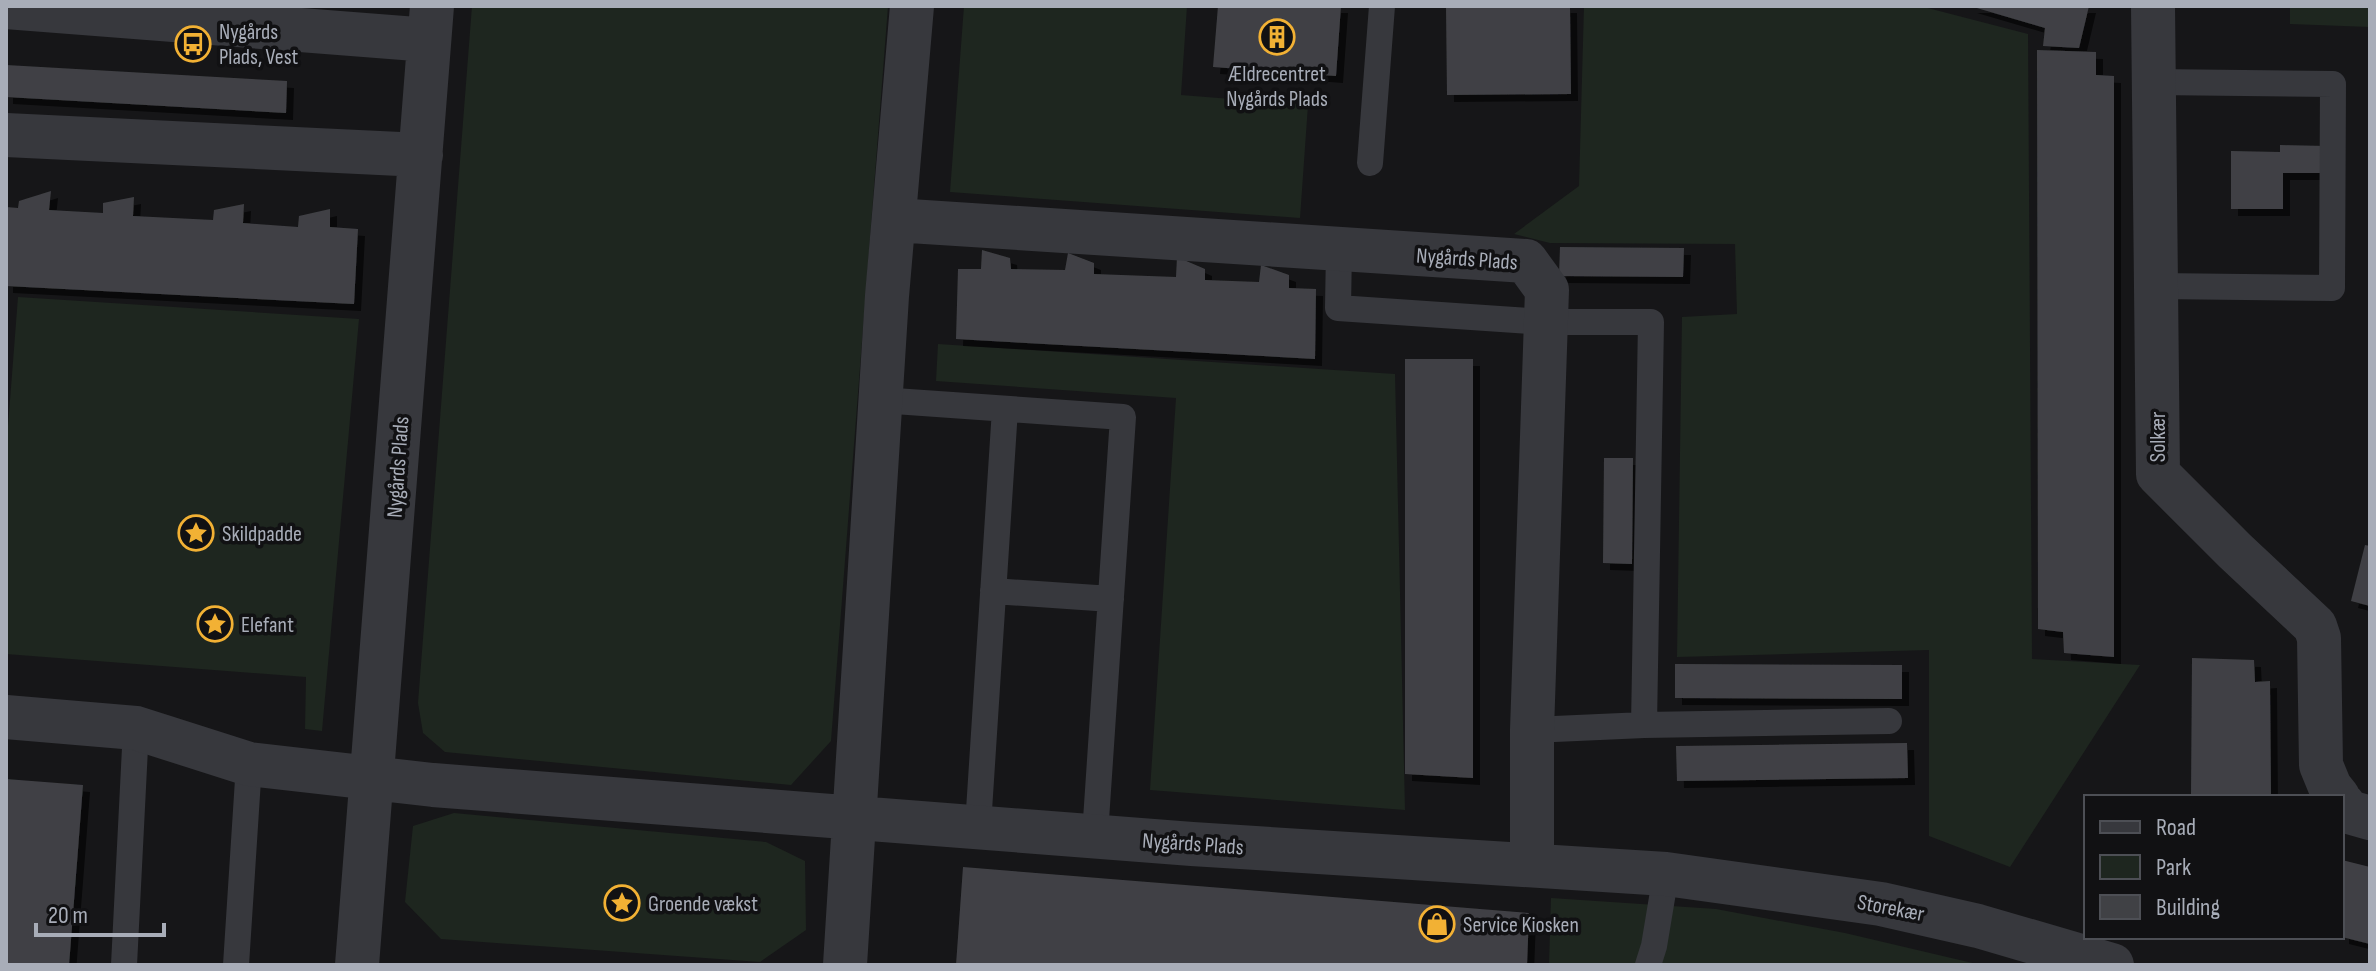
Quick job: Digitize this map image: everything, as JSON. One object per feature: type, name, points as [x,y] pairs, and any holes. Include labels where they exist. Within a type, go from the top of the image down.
[{"type":"street","points":[[845,965],[880,400],[912,6]]},
{"type":"street","name":"Solkær","points":[[2153,6],[2158,474],[2315,626],[2319,638],[2321,765],[2336,795]]},
{"type":"street","name":"Nygårds Plads","points":[[6,7],[430,23],[357,965]]},
{"type":"street","points":[[6,135],[421,155]]},
{"type":"street","name":"Nygårds Plads","points":[[894,220],[1526,261],[1547,290],[1532,730],[1532,865]]},
{"type":"street","name":"Nygårds Plads","points":[[6,717],[136,728],[249,764],[373,779],[619,801],[1192,844],[1666,874]]},
{"type":"street","points":[[2344,806],[2349,812],[2370,818]]},
{"type":"street","name":"Storekær","points":[[1666,874],[1881,904],[1978,926],[2112,965]]},
{"type":"lane","points":[[1370,163],[1382,6]]},
{"type":"lane","points":[[2154,82],[2333,84],[2332,288],[2157,286]]},
{"type":"lane","points":[[1339,249],[1338,308],[1545,322],[1651,322],[1644,725]]},
{"type":"lane","points":[[880,400],[1123,417],[1095,835]]},
{"type":"lane","points":[[978,826],[1005,409]]},
{"type":"lane","points":[[993,591],[1111,599]]},
{"type":"lane","points":[[1532,730],[1889,721]]},
{"type":"lane","points":[[124,965],[136,728]]},
{"type":"lane","points":[[236,965],[249,764]]},
{"type":"lane","points":[[1648,965],[1666,874]]},
{"type":"green space","points":[[472,6],[888,6],[831,741],[791,785],[445,752],[423,733],[418,703]]},
{"type":"green space","points":[[964,6],[1187,6],[1181,95],[1308,105],[1300,218],[950,192]]},
{"type":"green space","points":[[1584,6],[1920,6],[2028,34],[2032,659],[2140,665],[2010,867],[1929,836],[1929,650],[1677,657],[1682,317],[1737,314],[1735,244],[1550,243],[1514,234],[1579,186]]},
{"type":"green space","points":[[2290,6],[2370,6],[2370,27],[2290,24]]},
{"type":"green space","points":[[18,297],[359,319],[322,731],[305,729],[306,677],[6,654],[6,452]]},
{"type":"green space","points":[[938,344],[1395,374],[1405,810],[1150,790],[1176,398],[936,381]]},
{"type":"green space","points":[[454,813],[766,842],[805,861],[806,930],[760,962],[441,939],[405,902],[413,826]]},
{"type":"green space","points":[[1551,898],[1716,909],[1845,933],[1981,965],[1549,965]]},
{"type":"building","name":"Ældrecentret Nygårds Plads","points":[[1218,6],[1341,6],[1336,76],[1213,67]]},
{"type":"building","points":[[1446,6],[1570,6],[1571,94],[1447,95]]},
{"type":"building","points":[[1970,6],[2089,6],[2079,48],[2043,46],[2045,28]]},
{"type":"building","points":[[2037,50],[2096,52],[2096,75],[2114,76],[2114,657],[2064,653],[2063,632],[2038,629]]},
{"type":"building","points":[[6,65],[287,81],[286,113],[6,97]]},
{"type":"building","points":[[2280,145],[2327,146],[2327,173],[2283,173],[2283,209],[2231,209],[2231,151],[2280,152]]},
{"type":"building","points":[[51,191],[49,210],[103,213],[103,203],[134,197],[133,216],[213,220],[214,210],[244,204],[243,223],[298,227],[299,216],[330,209],[330,227],[358,229],[354,304],[6,286],[6,207],[18,208],[19,201]]},
{"type":"building","points":[[1560,247],[1684,248],[1683,277],[1559,276]]},
{"type":"building","points":[[982,250],[1010,258],[1011,269],[1065,270],[1068,253],[1094,263],[1094,274],[1176,277],[1177,257],[1205,269],[1205,280],[1259,282],[1261,265],[1289,275],[1289,288],[1316,289],[1315,359],[956,339],[958,269],[981,269]]},
{"type":"building","points":[[1405,359],[1473,359],[1473,778],[1405,774]]},
{"type":"building","points":[[1604,458],[1633,458],[1632,564],[1603,563]]},
{"type":"building","points":[[2365,545],[2370,546],[2370,606],[2351,601]]},
{"type":"building","points":[[2192,658],[2254,660],[2255,682],[2270,681],[2271,795],[2191,795]]},
{"type":"building","points":[[1675,664],[1902,665],[1902,699],[1675,698]]},
{"type":"building","points":[[1907,743],[1908,778],[1677,781],[1676,746]]},
{"type":"building","points":[[6,779],[83,785],[69,965],[6,965]]},
{"type":"building","points":[[2344,860],[2370,867],[2370,944],[2344,938]]},
{"type":"building","points":[[963,867],[1529,913],[1527,965],[956,965]]},
{"type":"place","name":"Ældrecentret Nygårds Plads","points":[[1277,37]]},
{"type":"place","name":"Nygårds Plads, Vest","points":[[193,44]]},
{"type":"place","name":"Skildpadde","points":[[196,533]]},
{"type":"place","name":"Elefant","points":[[215,624]]},
{"type":"place","name":"Groende vækst","points":[[622,903]]},
{"type":"place","name":"Service Kiosken","points":[[1437,924]]}]
